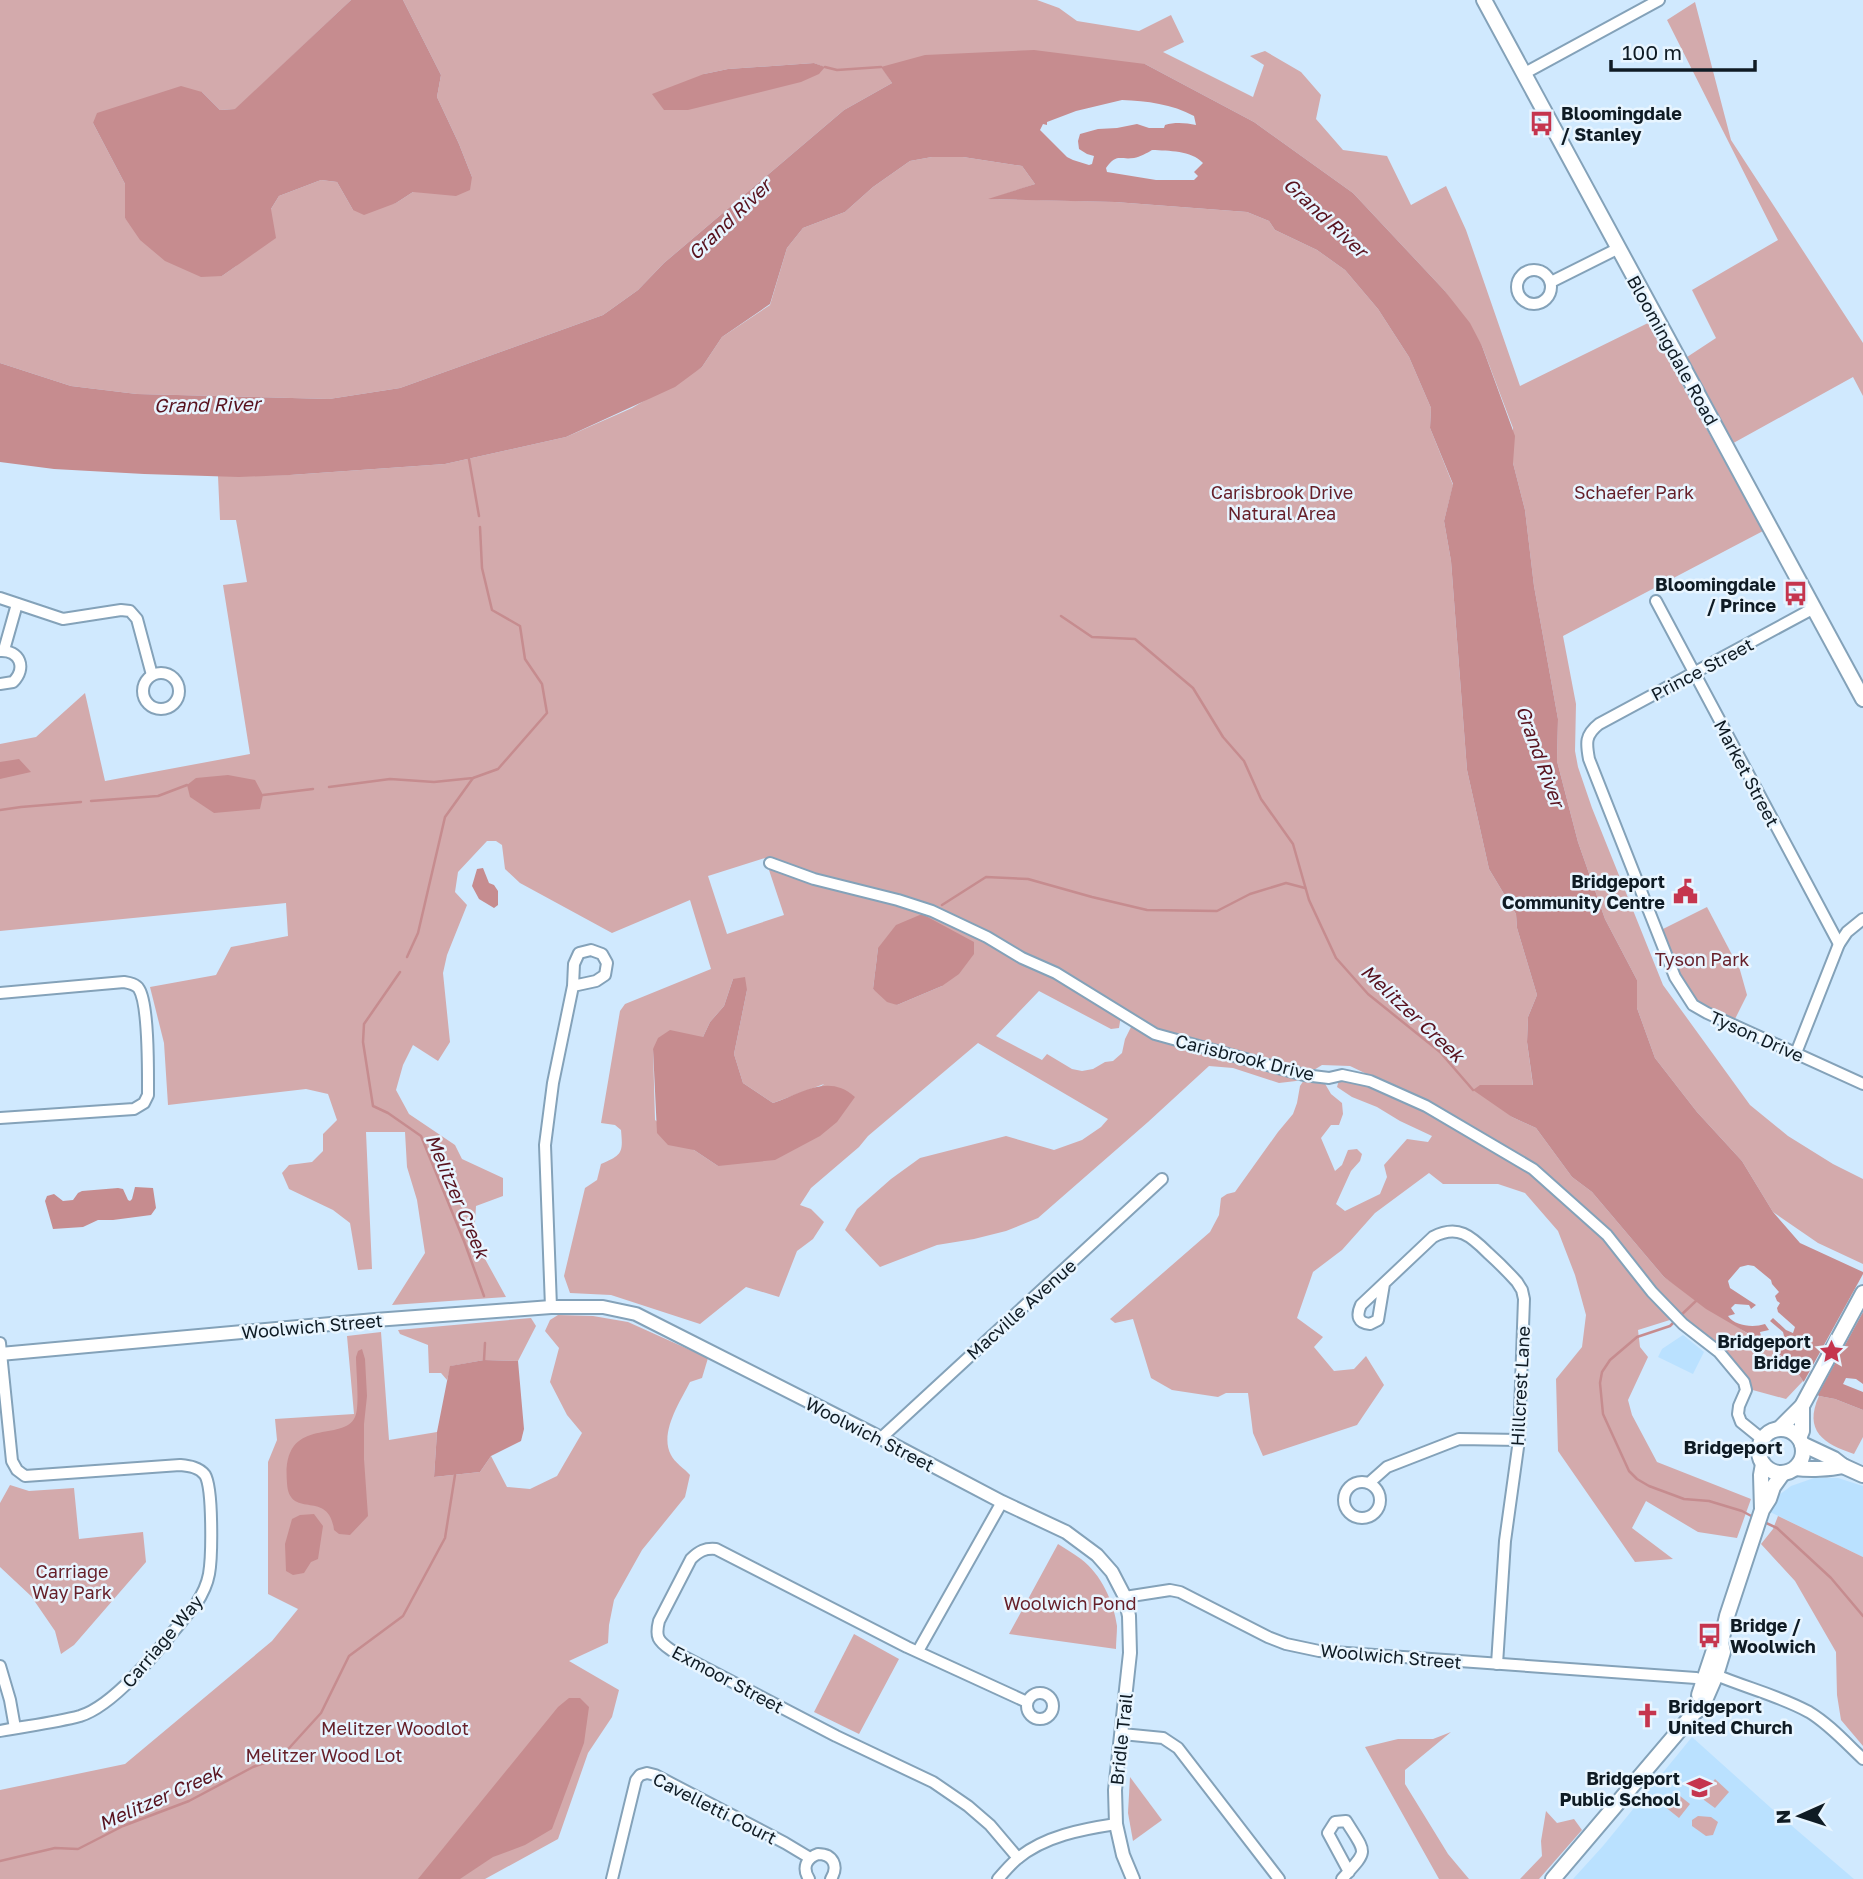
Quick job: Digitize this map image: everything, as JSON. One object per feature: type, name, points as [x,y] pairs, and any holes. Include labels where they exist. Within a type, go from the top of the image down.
[{"type":"main road","name":"Bloomingdale Road","points":[[1484,0],[1863,699]]},
{"type":"main road","points":[[1779,1429],[1804,1400],[1863,1293]]},
{"type":"main road","points":[[1553,1879],[1694,1713],[1702,1707],[1714,1650],[1721,1642],[1762,1510],[1773,1488],[1803,1454],[1801,1441],[1804,1400]]},
{"type":"main road","points":[[1762,1510],[1763,1464],[1759,1452],[1762,1439],[1770,1432],[1779,1429],[1790,1431],[1801,1441],[1863,1475]]},
{"type":"main road","points":[[1763,1464],[1772,1471],[1832,1469],[1843,1466]]},
{"type":"street","points":[[1525,73],[1659,0]]},
{"type":"street","points":[[1551,282],[1617,248]]},
{"type":"street","points":[[0,598],[63,619],[130,611],[137,620],[152,675]]},
{"type":"street","name":"Market Street","points":[[1656,601],[1839,944]]},
{"type":"street","points":[[0,684],[13,682],[20,673],[19,660],[15,655],[2,650],[17,604]]},
{"type":"street","name":"Prince Street","points":[[1591,731],[1599,724],[1814,608]]},
{"type":"street","name":"Tyson Drive","points":[[1591,731],[1586,743],[1589,759],[1675,977],[1693,1005],[1863,1083]]},
{"type":"street","name":"Carisbrook Drive","points":[[770,863],[814,879],[932,911],[987,937],[1021,958],[1056,973],[1155,1034],[1304,1075],[1329,1078],[1342,1075],[1370,1081],[1426,1106],[1533,1169],[1607,1235],[1652,1292],[1683,1324],[1719,1352],[1744,1381],[1746,1391],[1738,1414],[1741,1422],[1762,1439]]},
{"type":"street","points":[[1796,1053],[1839,944],[1847,932],[1863,919]]},
{"type":"street","points":[[0,993],[124,982],[133,984],[139,989],[144,1006],[148,1095],[144,1103],[134,1109],[0,1118]]},
{"type":"street","points":[[551,1307],[545,1145],[553,1083],[573,986]]},
{"type":"street","name":"Macville Avenue","points":[[880,1439],[1162,1179]]},
{"type":"street","name":"Hillcrest Lane","points":[[1384,1284],[1433,1237],[1452,1231],[1473,1237],[1522,1290],[1524,1299],[1519,1440],[1505,1541],[1497,1664]]},
{"type":"street","name":"Woolwich Street","points":[[0,1350],[551,1307],[603,1307],[636,1314],[1002,1502],[1066,1532],[1097,1555],[1112,1572],[1125,1597],[1170,1590],[1180,1592],[1268,1637],[1319,1651],[1710,1678],[1792,1704],[1810,1713],[1825,1723],[1863,1759]]},
{"type":"street","name":"Carriage Way","points":[[0,1350],[12,1461],[17,1470],[24,1476],[192,1466],[204,1473],[208,1482],[212,1542],[209,1574],[197,1604],[122,1689],[101,1706],[82,1715],[0,1731]]},
{"type":"street","points":[[1368,1483],[1387,1467],[1459,1439],[1519,1440]]},
{"type":"street","points":[[1002,1502],[918,1651],[1027,1702]]},
{"type":"street","name":"Exmoor Street","points":[[918,1651],[716,1549],[708,1548],[691,1559],[656,1631],[658,1639],[671,1650],[836,1736],[933,1782],[990,1825],[1018,1858]]},
{"type":"street","name":"Bridle Trail","points":[[1125,1597],[1129,1616],[1130,1653],[1115,1790],[1116,1824],[1123,1855],[1133,1879]]},
{"type":"street","points":[[0,1666],[15,1728]]},
{"type":"street","points":[[1122,1734],[1163,1738],[1178,1748],[1279,1879]]},
{"type":"street","name":"Cavelletti Court","points":[[612,1879],[636,1780],[640,1774],[647,1773],[667,1781],[810,1858],[823,1854],[832,1859],[836,1867],[831,1879]]},
{"type":"street","points":[[998,1879],[1018,1858],[1042,1844],[1066,1834],[1116,1824]]},
{"type":"street","points":[[809,1879],[805,1871],[810,1858]]},
{"type":"shaded area","points":[[1683,1335],[1704,1352],[1693,1374],[1658,1357],[1662,1349]]},
{"type":"shaded area","points":[[1814,1478],[1838,1478],[1863,1486],[1863,1557],[1770,1512],[1779,1495],[1791,1486]]},
{"type":"shaded area","name":"Bridgeport Public School","points":[[1692,1737],[1771,1808],[1854,1879],[1573,1879]]},
{"type":"green space","name":"Schaefer Park","points":[[0,0],[351,0],[236,109],[220,110],[202,92],[93,123],[125,184],[125,218],[222,276],[236,266],[279,196],[321,180],[337,182],[353,210],[396,203],[413,192],[423,192],[472,177],[437,97],[441,75],[403,0],[1037,0],[1059,8],[1077,21],[1139,31],[1171,15],[1184,42],[1163,52],[1253,97],[1264,65],[1250,56],[1265,51],[1301,72],[1321,95],[1316,119],[1343,150],[1387,156],[1411,205],[1446,186],[1466,230],[1520,386],[1648,323],[1763,531],[1563,636],[1576,704],[1575,751],[1592,808],[1663,985],[1750,1105],[1788,1136],[1863,1179],[1863,1264],[1818,1243],[1773,1212],[1742,1161],[1697,1112],[1655,1058],[1637,1008],[1637,980],[1605,919],[1578,842],[1557,761],[1558,719],[1534,586],[1525,510],[1513,463],[1513,428],[1482,346],[1444,290],[1353,193],[1254,122],[1145,64],[882,67],[892,83],[844,110],[664,263],[638,290],[603,315],[400,388],[329,399],[137,394],[71,386],[0,363]],"holes":[[[814,63],[824,67],[704,74],[728,69]]]},
{"type":"green space","points":[[1695,2],[1731,140],[1863,343],[1863,396],[1853,377],[1728,446],[1681,361],[1716,338],[1692,290],[1778,240],[1667,20]]},
{"type":"green space","name":"Carisbrook Drive Natural Area","points":[[932,157],[963,157],[1022,166],[1035,184],[991,199],[1115,202],[1247,212],[1269,221],[1275,230],[1317,250],[1345,270],[1378,309],[1409,357],[1431,408],[1430,428],[1453,485],[1444,521],[1451,561],[1467,770],[1489,869],[1516,914],[1517,928],[1537,995],[1528,1017],[1527,1042],[1533,1086],[1480,1085],[1512,1117],[1536,1128],[1572,1177],[1592,1192],[1664,1277],[1791,1363],[1803,1381],[1786,1399],[1749,1389],[1732,1359],[1662,1297],[1540,1169],[1457,1117],[1350,1066],[1322,1065],[1296,1081],[1279,1083],[1233,1068],[1209,1066],[1038,1218],[1006,1231],[937,1245],[880,1267],[845,1230],[857,1209],[920,1158],[1006,1136],[1054,1150],[1082,1140],[1108,1119],[978,1043],[811,1188],[800,1205],[811,1209],[824,1222],[813,1239],[797,1251],[779,1297],[746,1287],[700,1324],[611,1295],[570,1293],[564,1276],[585,1188],[597,1180],[601,1164],[618,1155],[622,1143],[621,1130],[615,1125],[601,1123],[620,1011],[625,1004],[711,969],[690,900],[612,933],[520,883],[505,869],[502,845],[496,841],[487,841],[458,872],[455,892],[467,905],[447,955],[443,973],[450,1042],[438,1061],[413,1045],[403,1065],[396,1090],[409,1114],[455,1145],[462,1159],[503,1178],[503,1196],[476,1206],[474,1239],[506,1297],[392,1305],[425,1253],[417,1200],[407,1167],[405,1132],[366,1132],[372,1269],[358,1270],[350,1223],[333,1210],[289,1189],[282,1173],[289,1165],[312,1162],[323,1151],[323,1134],[337,1120],[328,1094],[306,1089],[168,1105],[164,1043],[150,987],[216,975],[231,947],[288,936],[286,903],[0,931],[0,744],[36,737],[85,693],[105,781],[250,754],[223,585],[247,582],[236,520],[220,520],[218,476],[290,475],[445,464],[566,437],[632,408],[702,367],[722,337],[770,305],[787,248],[803,228],[845,212],[873,187],[910,161]],"holes":[[[765,858],[784,915],[727,934],[708,876]],[[878,948],[942,986],[897,1005],[873,989]],[[733,979],[747,990],[734,1054],[743,1083],[773,1103],[824,1084],[718,1166],[655,1120],[653,1049],[703,1037],[710,1022],[724,1006]],[[1039,991],[1111,1029],[1119,1028],[1122,1009],[1132,1017],[1122,1053],[1113,1061],[1082,1071],[1072,1069],[1047,1054],[1042,1060],[996,1036]]]},
{"type":"green space","name":"Tyson Park","points":[[1707,907],[1740,970],[1747,995],[1734,1021],[1697,1004],[1677,974],[1661,930]]},
{"type":"green space","points":[[1304,1080],[1324,1082],[1331,1094],[1342,1103],[1343,1114],[1339,1125],[1331,1125],[1321,1138],[1335,1171],[1342,1165],[1348,1150],[1357,1149],[1362,1154],[1336,1204],[1345,1211],[1380,1194],[1387,1177],[1384,1165],[1407,1139],[1428,1142],[1432,1136],[1352,1097],[1337,1087],[1339,1080],[1373,1087],[1424,1109],[1527,1169],[1612,1244],[1673,1319],[1638,1330],[1640,1347],[1648,1357],[1628,1400],[1632,1415],[1657,1462],[1751,1499],[1737,1538],[1698,1532],[1646,1501],[1632,1528],[1673,1559],[1635,1562],[1558,1451],[1556,1379],[1582,1347],[1586,1315],[1575,1275],[1558,1231],[1525,1193],[1498,1184],[1443,1184],[1429,1173],[1375,1213],[1342,1250],[1313,1272],[1297,1318],[1323,1337],[1314,1347],[1334,1371],[1354,1369],[1366,1356],[1384,1385],[1357,1425],[1263,1456],[1253,1433],[1248,1393],[1226,1393],[1218,1397],[1172,1390],[1151,1378],[1133,1319],[1115,1323],[1110,1319],[1210,1232],[1219,1215],[1221,1198],[1235,1192],[1293,1114]]},
{"type":"green space","name":"Melitzer Woodlot","points":[[558,1315],[593,1316],[628,1322],[708,1358],[702,1378],[690,1382],[669,1428],[668,1446],[672,1458],[690,1475],[685,1497],[642,1550],[614,1600],[608,1643],[569,1661],[619,1690],[612,1717],[588,1753],[558,1839],[485,1879],[0,1879],[0,1790],[125,1764],[272,1641],[298,1609],[268,1594],[268,1462],[277,1440],[275,1419],[354,1414],[347,1336],[381,1332],[389,1440],[437,1432],[434,1477],[480,1472],[491,1456],[507,1487],[530,1489],[557,1476],[582,1433],[567,1415],[550,1382],[559,1348],[545,1331],[550,1320]]},
{"type":"green space","points":[[531,1318],[536,1326],[518,1361],[484,1360],[451,1366],[447,1380],[441,1373],[429,1373],[428,1345],[400,1334],[398,1330]]},
{"type":"green space","points":[[1819,1396],[1863,1410],[1863,1437],[1854,1454],[1834,1446],[1819,1434],[1814,1418]]},
{"type":"green space","name":"Carriage Way Park","points":[[10,1485],[29,1491],[74,1488],[79,1539],[143,1532],[146,1562],[74,1645],[61,1654],[55,1631],[31,1596],[0,1567],[0,1503]]},
{"type":"green space","points":[[1778,1516],[1863,1557],[1863,1746],[1841,1720],[1837,1695],[1836,1652],[1795,1581],[1761,1544],[1773,1529]]},
{"type":"green space","name":"Woolwich Pond","points":[[1058,1544],[1095,1572],[1110,1598],[1117,1626],[1116,1649],[1009,1634]]},
{"type":"green space","points":[[854,1634],[899,1659],[859,1734],[814,1712]]},
{"type":"green space","points":[[1451,1732],[1405,1770],[1405,1784],[1448,1854],[1469,1879],[1439,1879],[1365,1747],[1398,1739],[1433,1739]]},
{"type":"green space","points":[[1130,1777],[1162,1820],[1133,1841],[1128,1813]]},
{"type":"green space","points":[[1715,1779],[1729,1792],[1715,1808],[1704,1800],[1702,1795]]},
{"type":"green space","points":[[1675,1792],[1690,1804],[1679,1818],[1664,1806]]},
{"type":"green space","points":[[1546,1811],[1557,1823],[1574,1819],[1582,1830],[1539,1879],[1520,1879],[1542,1856],[1541,1841]]},
{"type":"green space","points":[[1698,1816],[1711,1817],[1718,1822],[1713,1835],[1706,1836],[1692,1826],[1692,1820]]},
{"type":"water","points":[[351,0],[403,0],[441,75],[437,97],[472,177],[470,190],[456,196],[413,192],[396,203],[364,215],[353,210],[337,182],[321,180],[279,196],[271,209],[276,238],[222,276],[201,277],[165,261],[140,240],[125,218],[125,184],[93,123],[97,113],[181,86],[202,92],[220,110],[235,109]]},
{"type":"water","name":"Grand River","points":[[1034,50],[1145,64],[1254,122],[1353,193],[1444,290],[1470,323],[1482,346],[1515,436],[1513,463],[1525,510],[1534,586],[1558,719],[1557,761],[1578,842],[1605,919],[1637,980],[1637,1008],[1655,1058],[1697,1112],[1742,1161],[1773,1212],[1800,1243],[1863,1272],[1863,1384],[1856,1379],[1846,1378],[1843,1384],[1863,1392],[1863,1410],[1819,1396],[1803,1381],[1791,1363],[1761,1341],[1706,1309],[1664,1277],[1592,1192],[1572,1177],[1536,1128],[1512,1117],[1473,1090],[1480,1085],[1533,1085],[1527,1042],[1528,1017],[1537,995],[1517,928],[1516,914],[1489,869],[1467,770],[1451,561],[1444,521],[1453,484],[1430,428],[1431,408],[1409,357],[1378,309],[1345,270],[1317,250],[1275,230],[1269,221],[1247,212],[1115,202],[988,199],[1035,184],[1022,166],[963,157],[932,157],[910,161],[873,187],[845,212],[803,228],[787,248],[770,304],[722,337],[702,367],[675,387],[566,437],[445,464],[290,475],[239,477],[144,474],[54,469],[0,462],[0,363],[71,386],[137,394],[329,399],[400,388],[603,315],[638,290],[664,263],[844,110],[892,83],[881,67],[925,55]],"holes":[[[1122,100],[1150,102],[1177,109],[1194,116],[1196,125],[1177,123],[1165,125],[1164,128],[1149,128],[1137,124],[1080,134],[1079,149],[1094,156],[1092,164],[1089,165],[1067,157],[1040,130],[1043,124],[1047,125],[1047,122],[1076,111]],[[1152,150],[1165,151],[1186,153],[1203,163],[1194,172],[1198,176],[1194,180],[1156,180],[1107,172],[1106,168],[1116,159],[1136,157]],[[1754,1266],[1771,1280],[1779,1292],[1775,1296],[1780,1303],[1778,1312],[1795,1327],[1793,1333],[1773,1318],[1770,1321],[1784,1336],[1769,1340],[1761,1336],[1760,1332],[1769,1330],[1765,1324],[1745,1325],[1728,1316],[1735,1314],[1731,1308],[1735,1304],[1749,1305],[1751,1309],[1756,1305],[1730,1288],[1728,1281],[1740,1267]]]},
{"type":"water","points":[[814,63],[825,67],[819,74],[801,82],[688,110],[664,110],[652,94],[704,74],[728,69]]},
{"type":"water","points":[[19,759],[31,772],[0,779],[0,762]]},
{"type":"water","points":[[228,775],[255,780],[263,795],[260,809],[214,813],[190,797],[187,785],[196,778]]},
{"type":"water","points":[[483,868],[489,883],[498,891],[498,905],[494,908],[479,899],[472,886],[477,869]]},
{"type":"water","points":[[922,914],[974,942],[974,954],[959,974],[942,986],[897,1005],[887,1002],[873,989],[878,948],[896,925]]},
{"type":"water","points":[[745,977],[747,990],[734,1054],[743,1083],[773,1103],[805,1090],[825,1086],[835,1086],[855,1097],[837,1122],[820,1136],[775,1160],[718,1166],[694,1150],[668,1145],[657,1133],[653,1049],[658,1038],[670,1030],[703,1037],[710,1022],[724,1006],[733,979]]},
{"type":"water","points":[[135,1187],[153,1188],[156,1208],[151,1215],[98,1220],[83,1227],[53,1229],[45,1201],[47,1196],[54,1194],[63,1201],[73,1200],[82,1191],[118,1188],[123,1189],[130,1201]]},
{"type":"water","points":[[362,1349],[367,1396],[364,1459],[368,1516],[350,1535],[339,1534],[334,1530],[331,1517],[325,1510],[294,1500],[289,1494],[288,1461],[293,1447],[303,1438],[348,1425],[355,1417],[358,1397],[356,1357]]},
{"type":"water","points":[[484,1360],[518,1361],[524,1429],[521,1441],[491,1456],[480,1472],[434,1477],[437,1432],[450,1366]]},
{"type":"water","points":[[314,1514],[323,1526],[318,1559],[311,1562],[304,1573],[293,1575],[286,1571],[285,1544],[292,1519],[300,1515]]},
{"type":"water","points":[[569,1698],[580,1698],[589,1707],[584,1743],[552,1829],[525,1845],[493,1857],[460,1879],[418,1879],[558,1707]]},
{"type":"pier","name":"Bridgeport Bridge","points":[[1863,1274],[1863,1312],[1816,1398],[1802,1385]]},
{"type":"waterway","points":[[825,67],[837,70],[881,67]]},
{"type":"waterway","name":"Melitzer Creek","points":[[469,459],[479,516]]},
{"type":"waterway","name":"Melitzer Creek","points":[[329,787],[390,779],[434,782],[473,778],[498,769],[547,713],[542,684],[525,659],[520,626],[492,610],[482,568],[480,527]]},
{"type":"waterway","name":"Melitzer Creek","points":[[1061,616],[1092,637],[1135,639],[1193,688],[1223,737],[1244,761],[1261,799],[1293,844],[1309,900],[1336,958],[1368,994],[1440,1052],[1473,1090]]},
{"type":"waterway","name":"Melitzer Creek","points":[[407,957],[418,933],[445,817],[473,778]]},
{"type":"waterway","points":[[91,801],[158,796],[187,785]]},
{"type":"waterway","points":[[263,795],[313,789]]},
{"type":"waterway","points":[[0,810],[81,802]]},
{"type":"waterway","points":[[942,905],[986,877],[1028,879],[1147,910],[1217,911],[1250,894],[1286,883],[1305,888]]},
{"type":"waterway","name":"Melitzer Creek","points":[[400,972],[364,1024],[363,1042],[373,1106],[421,1136],[484,1296]]},
{"type":"waterway","points":[[1679,1317],[1697,1300]]},
{"type":"waterway","points":[[1674,1322],[1670,1326],[1637,1337],[1610,1360],[1602,1372],[1600,1383],[1603,1414],[1629,1471],[1637,1479],[1684,1499],[1709,1501],[1755,1518]]},
{"type":"waterway","points":[[484,1360],[485,1343]]},
{"type":"waterway","name":"Melitzer Creek","points":[[0,1861],[55,1848],[78,1849],[123,1826],[189,1801],[253,1767],[281,1757],[321,1713],[349,1656],[403,1616],[445,1538],[455,1475]]},
{"type":"waterway","points":[[1764,1522],[1777,1528],[1831,1578],[1863,1616]]},
{"type":"place","name":"Bloomingdale / Stanley","points":[[1541,123]]},
{"type":"place","name":"Bloomingdale / Prince","points":[[1796,594]]},
{"type":"place","name":"Bridgeport Community Centre","points":[[1685,891]]},
{"type":"place","name":"Bridgeport Bridge","points":[[1831,1351]]},
{"type":"place","name":"Bridge / Woolwich","points":[[1710,1635]]},
{"type":"place","name":"Bridgeport United Church","points":[[1648,1716]]},
{"type":"place","name":"Bridgeport Public School","points":[[1700,1788]]},
{"type":"district","name":"Bridgeport","points":[[1733,1446]]},
{"type":"park label","name":"Melitzer Wood Lot","points":[[324,1755]]}]
